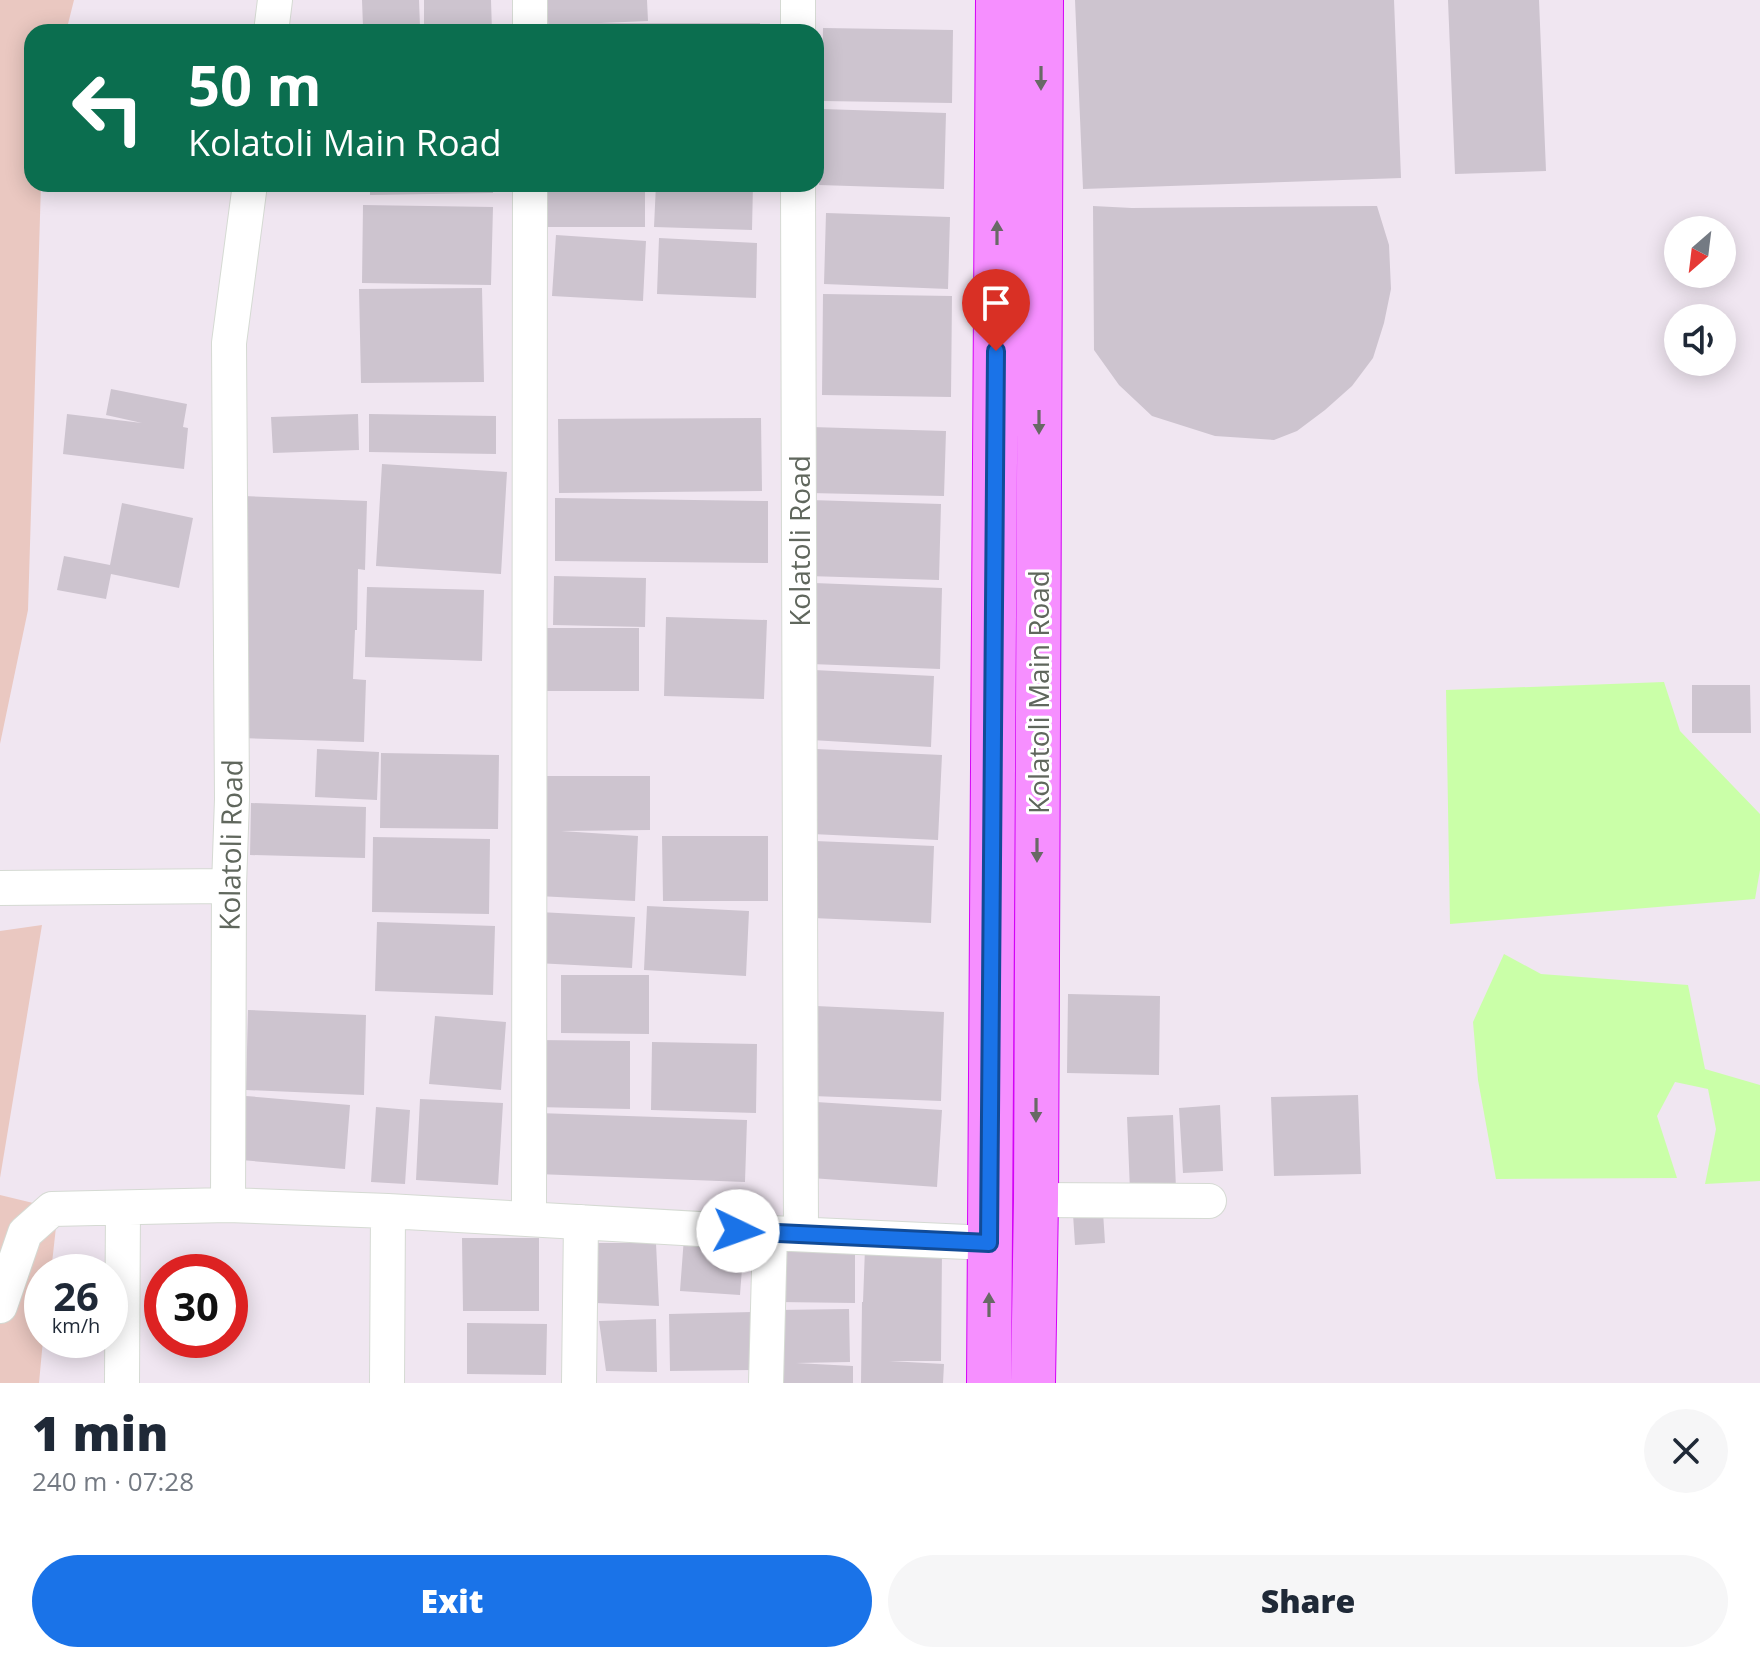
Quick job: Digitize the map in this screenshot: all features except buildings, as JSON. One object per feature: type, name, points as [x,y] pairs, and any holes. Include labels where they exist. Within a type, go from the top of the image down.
[{"type":"highway","name":"Kolatoli Main Road","points":[[989,1383],[998,0]]},
{"type":"highway","name":"Kolatoli Main Road","points":[[1033,1383],[1041,0]]},
{"type":"street","points":[[272,24],[275,0]]},
{"type":"street","points":[[530,0],[530,24]]},
{"type":"street","points":[[798,0],[798,24]]},
{"type":"street","name":"Kolatoli Road","points":[[228,1205],[232,768],[229,343],[249,192]]},
{"type":"street","points":[[529,1219],[530,192]]},
{"type":"street","name":"Kolatoli Road","points":[[766,1383],[785,1234],[798,192]]},
{"type":"street","points":[[0,888],[229,886]]},
{"type":"street","points":[[1036,1200],[1209,1201]]},
{"type":"street","points":[[0,1306],[25,1233],[52,1209],[228,1205],[989,1243]]},
{"type":"street","points":[[122,1383],[123,1208]]},
{"type":"street","points":[[387,1383],[388,1211]]},
{"type":"street","points":[[579,1383],[581,1222]]},
{"type":"shaded area","points":[[0,0],[74,0],[68,24],[24,24],[24,192],[41,192],[28,610],[0,744]]},
{"type":"shaded area","points":[[1664,682],[1680,731],[1760,814],[1760,870],[1755,899],[1450,924],[1446,690]]},
{"type":"shaded area","points":[[42,925],[0,1178],[0,931]]},
{"type":"shaded area","points":[[1504,954],[1541,974],[1688,985],[1705,1069],[1760,1085],[1760,1181],[1705,1184],[1716,1129],[1708,1089],[1675,1082],[1657,1116],[1677,1178],[1496,1179],[1478,1080],[1473,1022]]},
{"type":"shaded area","points":[[0,1195],[58,1209],[53,1254],[24,1254],[24,1358],[41,1358],[39,1383],[0,1383]]},
{"type":"route","points":[[738,1231],[989,1243],[996,351]]}]
